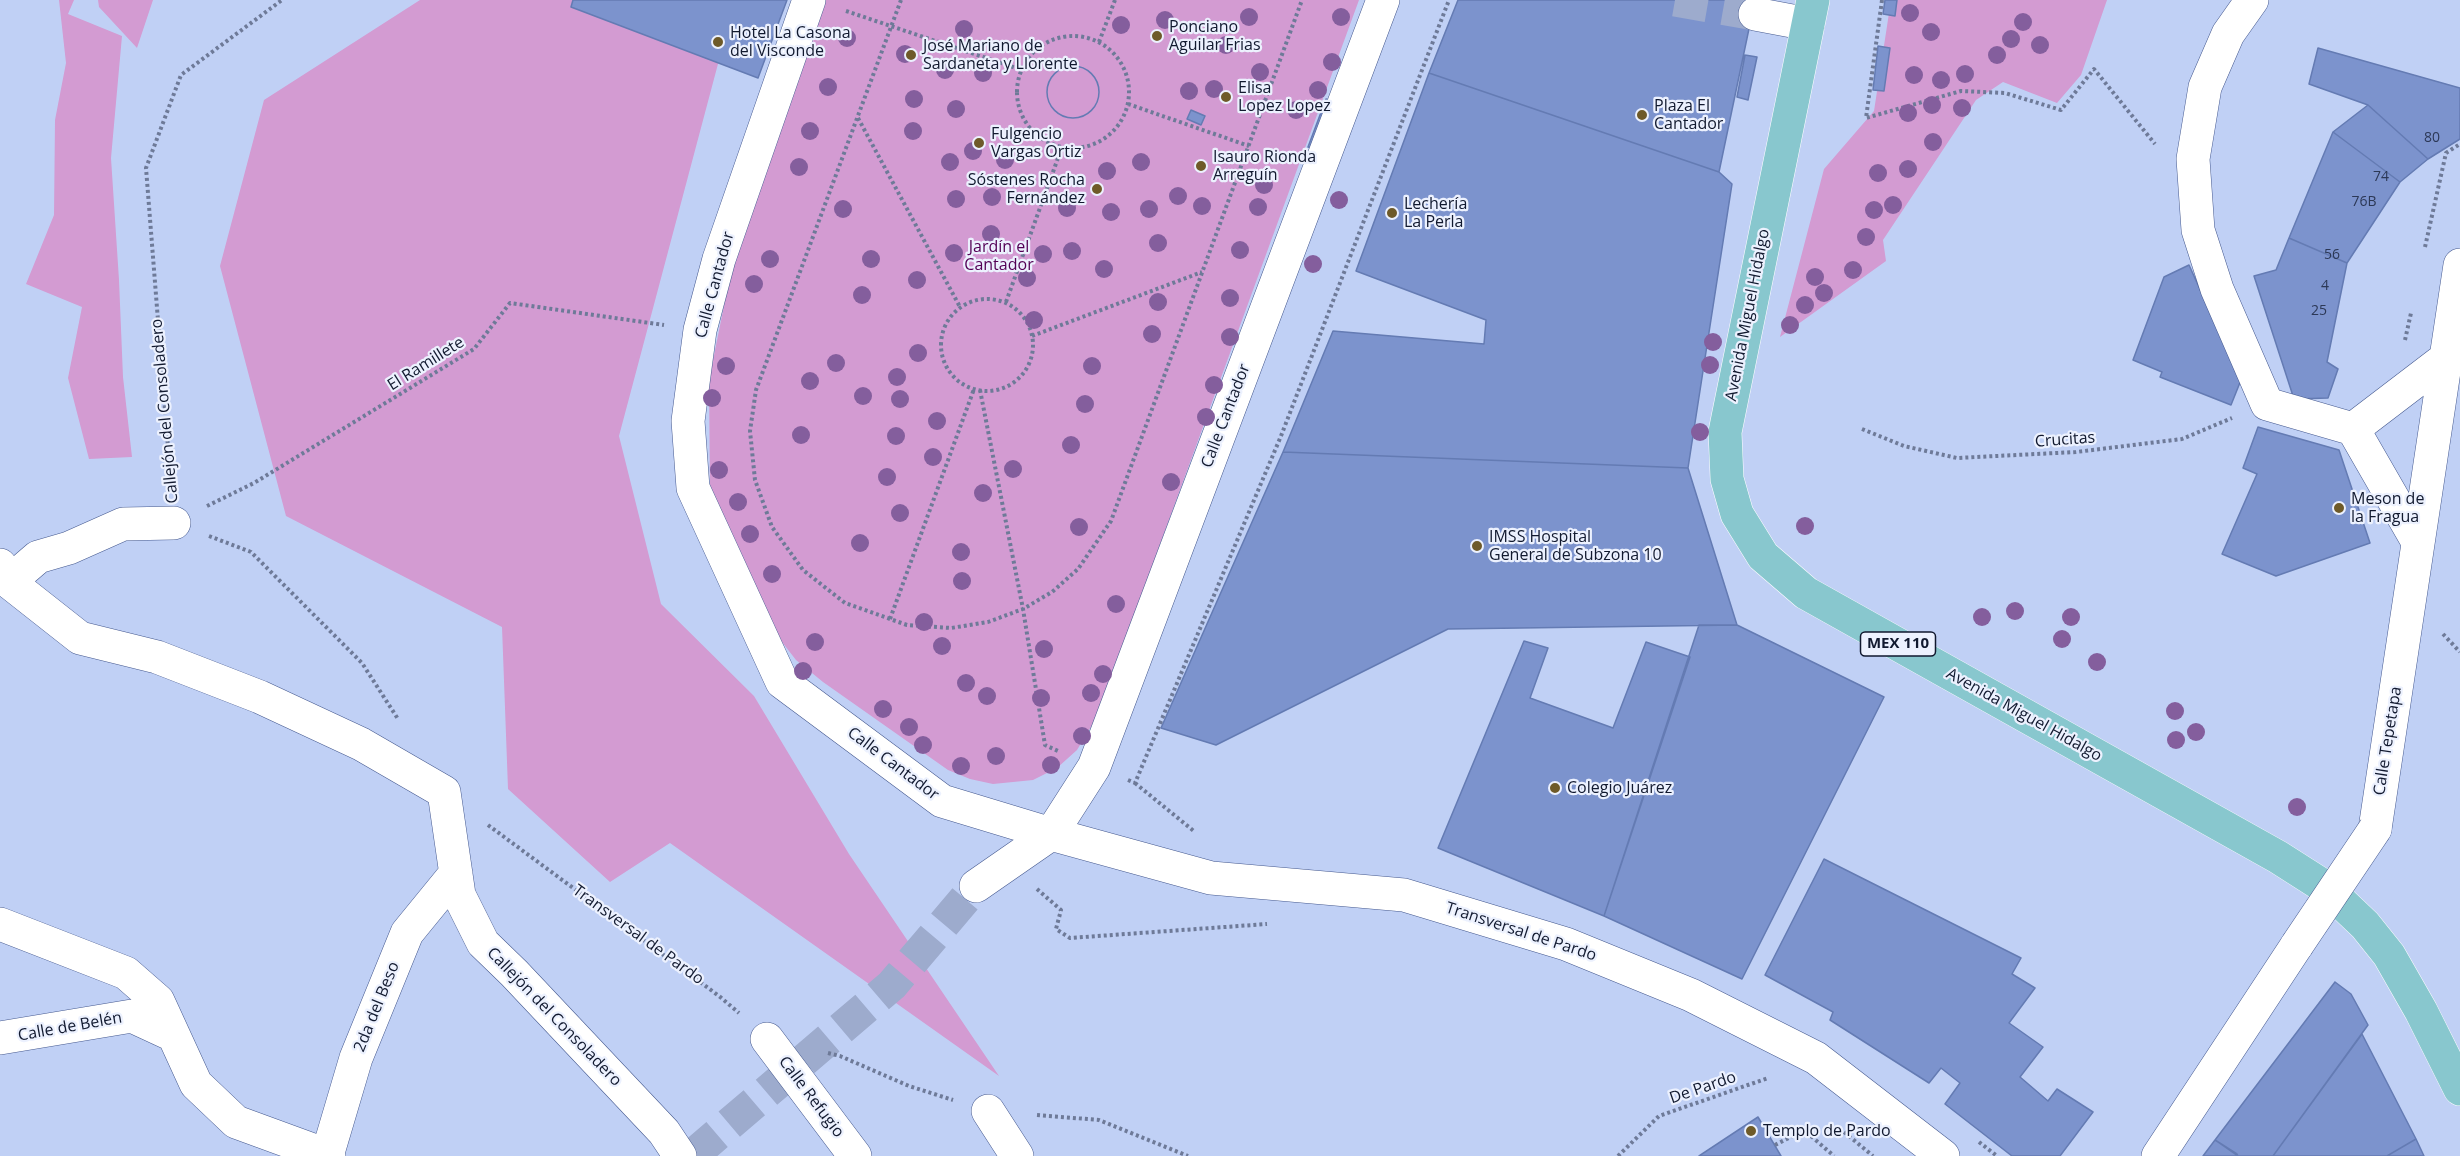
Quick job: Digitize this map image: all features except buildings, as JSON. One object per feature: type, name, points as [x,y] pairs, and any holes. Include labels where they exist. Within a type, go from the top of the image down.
[{"type":"main road","name":"Avenida Miguel Hidalgo","points":[[1810,12],[1725,432],[1727,479],[1737,514],[1763,556],[1806,593],[2268,851],[2325,887],[2365,925],[2389,955],[2421,1011],[2460,1089]]},
{"type":"street","name":"Calle Cantador","points":[[823,4],[719,259],[700,330],[688,421],[693,488],[782,682],[942,801],[1051,834],[1094,767],[1383,0]]},
{"type":"street","points":[[2252,0],[2228,34],[2205,87],[2193,159],[2198,230],[2217,289],[2267,404],[2353,429],[2418,542]]},
{"type":"street","points":[[1755,14],[1810,12]]},
{"type":"street","name":"Calle Tepetapa","points":[[2158,1156],[2374,829],[2460,265]]},
{"type":"street","points":[[2353,429],[2446,358]]},
{"type":"street","points":[[174,523],[123,524],[69,548],[38,557],[4,574],[80,638],[157,657],[260,697],[361,744],[444,792]]},
{"type":"street","name":"Callejón del Consoladero","points":[[444,792],[459,895],[483,943],[664,1132],[680,1156]]},
{"type":"street","points":[[976,886],[1051,834]]},
{"type":"street","name":"Transversal de Pardo","points":[[1051,834],[1211,878],[1404,896],[1566,944],[1691,995],[1816,1058],[1943,1156]]},
{"type":"street","name":"2da del Beso","points":[[328,1156],[356,1058],[407,933],[456,873]]},
{"type":"street","points":[[0,924],[126,973],[158,1001],[196,1084],[236,1122],[328,1156]]},
{"type":"street","name":"Calle de Belén","points":[[0,1038],[132,1016],[173,1035]]},
{"type":"street","name":"Calle Refugio","points":[[767,1039],[855,1156]]},
{"type":"street","points":[[988,1111],[1017,1156]]},
{"type":"path","name":"Callejón del Consoladero","points":[[282,0],[181,75],[146,168],[174,523],[251,552],[362,663],[400,722]]},
{"type":"path","points":[[901,0],[756,390],[750,431],[754,480],[772,527],[803,570],[845,603],[907,626],[951,628],[988,622],[1023,609],[1052,592],[1078,569],[1111,521],[1302,0]]},
{"type":"path","points":[[1099,42],[1115,0]]},
{"type":"path","points":[[1882,0],[1866,118],[1961,91],[2005,93],[2061,110],[2094,69],[2164,155],[2193,159]]},
{"type":"path","points":[[823,4],[1022,70]]},
{"type":"path","points":[[1064,36],[1082,36],[1099,42],[1114,53],[1125,69],[1129,87],[1128,104],[1121,121],[1110,134],[1096,143],[1079,148],[1062,147],[1046,142],[1023,118],[1018,102],[1017,85],[1022,70],[1032,54],[1047,43],[1064,36]]},
{"type":"path","points":[[1128,104],[1249,146]]},
{"type":"path","points":[[857,117],[960,307]]},
{"type":"path","points":[[1005,302],[1062,147]]},
{"type":"path","points":[[1032,336],[1202,272]]},
{"type":"path","points":[[988,298],[1005,302],[1024,318],[1032,336],[1030,361],[1022,375],[1010,385],[995,390],[977,390],[965,386],[952,376],[944,363],[941,348],[942,332],[949,319],[960,307],[974,300],[988,298]]},
{"type":"path","name":"El Ramillete","points":[[174,523],[254,483],[474,349],[510,303],[700,330]]},
{"type":"path","points":[[890,619],[977,390]]},
{"type":"path","points":[[977,390],[1023,609]]},
{"type":"path","name":"Crucitas","points":[[1862,429],[1904,446],[1957,458],[2076,452],[2182,439],[2267,404]]},
{"type":"path","name":"Transversal de Pardo","points":[[444,792],[720,996],[767,1039],[840,1056]]},
{"type":"path","points":[[1007,864],[1061,910],[1056,929],[1070,938],[1277,924]]},
{"type":"path","name":"De Pardo","points":[[1618,1156],[1659,1116],[1775,1076]]},
{"type":"path","points":[[1775,1145],[1804,1130],[1834,1156]]},
{"type":"green space","points":[[59,0],[74,0],[68,14],[122,36],[111,158],[123,377],[132,457],[89,459],[68,378],[82,307],[26,284],[54,215],[55,120],[66,63]]},
{"type":"green space","points":[[98,0],[153,0],[137,48],[99,7]]},
{"type":"green space","points":[[420,0],[735,0],[619,436],[661,604],[754,696],[849,854],[999,1076],[670,843],[610,882],[508,789],[502,627],[286,516],[220,266],[264,100]]},
{"type":"green space","name":"Jardín el Cantador","points":[[820,0],[1359,0],[1097,717],[1077,750],[1057,768],[1033,780],[993,784],[970,779],[948,770],[823,682],[796,660],[775,633],[710,491],[709,380],[732,266]]},
{"type":"green space","points":[[1891,0],[2107,0],[2081,75],[2057,103],[2003,82],[1976,100],[1883,240],[1886,261],[1780,337],[1824,169],[1874,111]]},
{"type":"tunnel","points":[[1675,0],[1755,14]]},
{"type":"tunnel","points":[[692,1156],[892,985],[976,886]]},
{"type":"place","name":"Ponciano Aguilar Frias","points":[[1157,36]]},
{"type":"place","name":"Hotel La Casona del Visconde","points":[[718,42]]},
{"type":"place","name":"José Mariano de Sardaneta y Llorente","points":[[911,55]]},
{"type":"place","name":"Elisa Lopez Lopez","points":[[1226,97]]},
{"type":"place","name":"Plaza El Cantador","points":[[1642,115]]},
{"type":"place","name":"Fulgencio Vargas Ortiz","points":[[979,143]]},
{"type":"place","name":"Isauro Rionda Arreguín","points":[[1201,166]]},
{"type":"place","name":"Sóstenes Rocha Fernández","points":[[1097,189]]},
{"type":"place","name":"Lechería La Perla","points":[[1392,213]]},
{"type":"place","name":"Meson de la Fragua","points":[[2339,508]]},
{"type":"place","name":"IMSS Hospital General de Subzona 10","points":[[1477,546]]},
{"type":"place","name":"Colegio Juárez","points":[[1555,788]]},
{"type":"place","name":"Templo de Pardo","points":[[1751,1131]]}]
